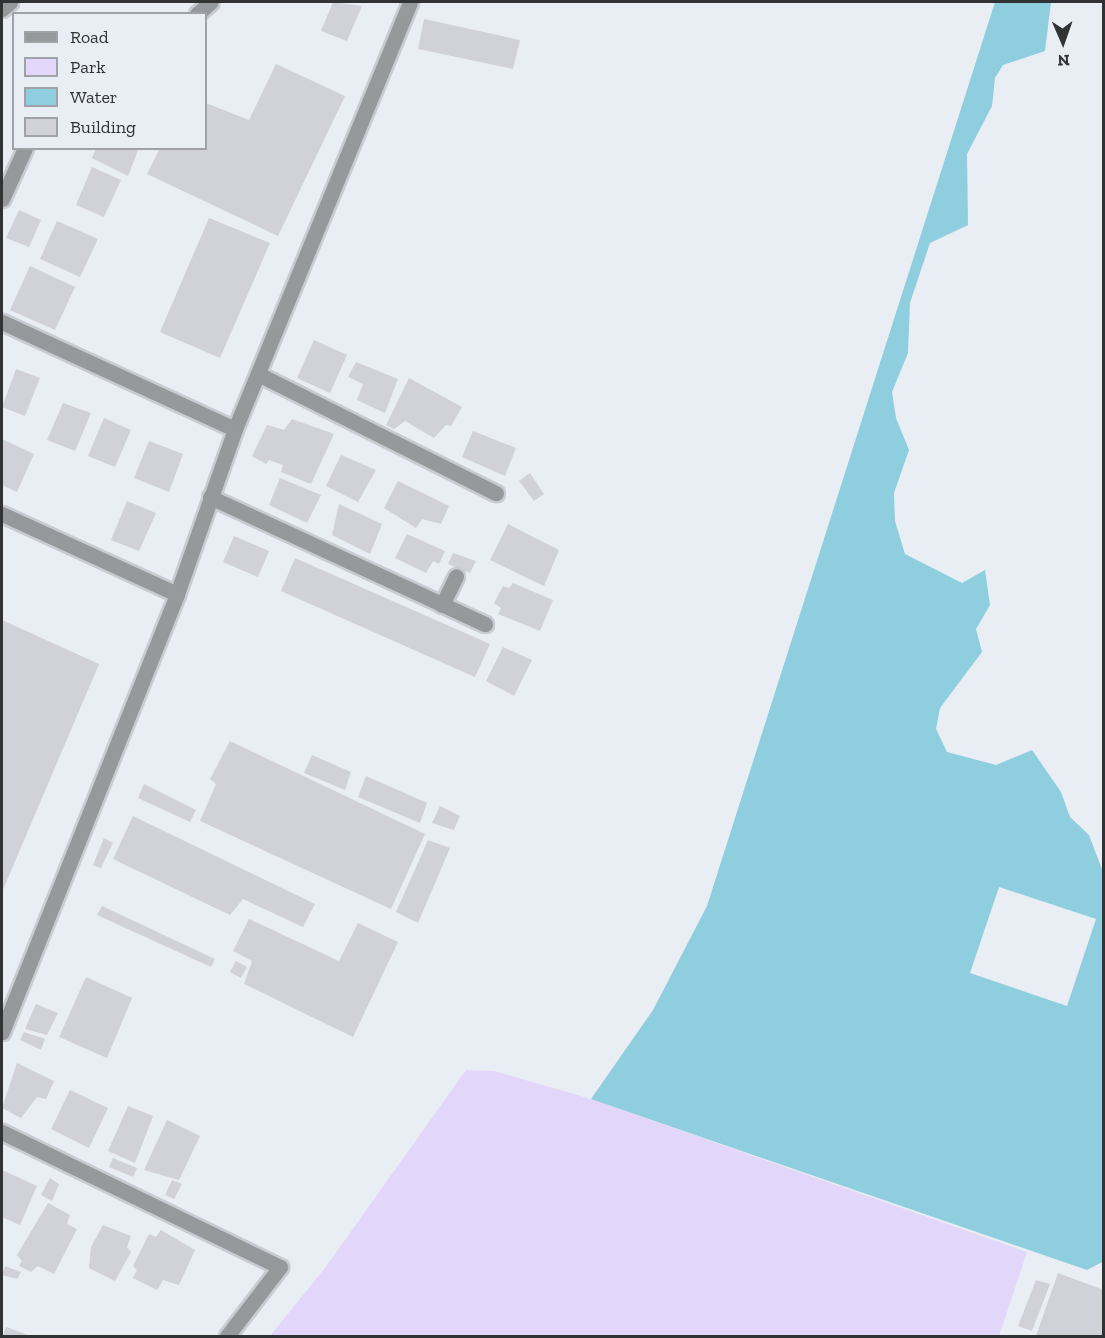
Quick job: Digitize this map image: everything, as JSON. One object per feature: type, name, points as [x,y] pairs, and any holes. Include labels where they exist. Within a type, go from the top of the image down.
[{"type":"street","points":[[2,9],[10,2]]},
{"type":"street","points":[[198,12],[211,2]]},
{"type":"street","points":[[2,1032],[177,594],[210,496],[236,429],[260,375],[410,2]]},
{"type":"street","points":[[2,199],[24,150]]},
{"type":"street","points":[[2,322],[236,429]]},
{"type":"street","points":[[260,375],[496,493]]},
{"type":"street","points":[[210,496],[485,624]]},
{"type":"street","points":[[2,514],[177,594]]},
{"type":"street","points":[[442,605],[456,576]]},
{"type":"street","points":[[2,1132],[279,1267],[226,1336]]},
{"type":"green space","points":[[466,1070],[494,1071],[591,1099],[1027,1252],[999,1336],[270,1336],[325,1268]]},
{"type":"water","points":[[995,2],[1051,2],[1045,51],[1003,65],[995,78],[992,106],[967,154],[968,225],[930,243],[910,303],[908,353],[892,392],[896,418],[909,450],[894,493],[895,521],[905,554],[962,583],[985,570],[990,605],[976,629],[982,652],[940,708],[936,729],[947,752],[996,765],[1032,750],[1061,792],[1070,817],[1089,835],[1103,872],[1104,1261],[1087,1270],[591,1099],[653,1010],[707,906]],"holes":[[[999,887],[1096,919],[1067,1006],[970,973]]]},
{"type":"building","points":[[333,2],[362,6],[347,41],[321,31]]},
{"type":"building","points":[[424,19],[520,40],[513,69],[418,49]]},
{"type":"building","points":[[276,64],[345,96],[278,236],[147,174],[159,150],[207,150],[207,103],[249,120]]},
{"type":"building","points":[[95,150],[138,150],[128,176],[92,158]]},
{"type":"building","points":[[92,167],[121,180],[104,217],[76,205]]},
{"type":"building","points":[[19,210],[41,220],[29,247],[6,238]]},
{"type":"building","points":[[209,218],[270,243],[220,358],[160,332]]},
{"type":"building","points":[[57,221],[98,239],[80,277],[40,259]]},
{"type":"building","points":[[30,266],[75,287],[55,330],[10,310]]},
{"type":"building","points":[[314,340],[347,355],[330,393],[297,378]]},
{"type":"building","points":[[356,362],[398,379],[385,413],[357,400],[363,384],[348,377]]},
{"type":"building","points":[[16,369],[40,378],[25,416],[2,407]]},
{"type":"building","points":[[409,378],[462,407],[451,426],[446,425],[434,438],[405,421],[394,429],[386,425]]},
{"type":"building","points":[[63,403],[91,413],[75,451],[47,440]]},
{"type":"building","points":[[104,418],[131,430],[115,467],[88,456]]},
{"type":"building","points":[[292,419],[334,434],[311,484],[281,472],[283,465],[269,460],[266,464],[252,456],[267,425],[284,430]]},
{"type":"building","points":[[473,431],[516,448],[505,476],[462,457]]},
{"type":"building","points":[[2,439],[34,454],[17,492],[2,485]]},
{"type":"building","points":[[149,441],[183,454],[169,492],[134,478]]},
{"type":"building","points":[[341,455],[376,470],[358,502],[326,486]]},
{"type":"building","points":[[530,473],[544,494],[534,501],[519,481]]},
{"type":"building","points":[[280,478],[321,495],[307,523],[269,505]]},
{"type":"building","points":[[398,481],[449,506],[441,524],[422,519],[416,528],[384,508]]},
{"type":"building","points":[[127,501],[156,513],[139,551],[111,540]]},
{"type":"building","points":[[339,504],[382,524],[370,554],[332,535]]},
{"type":"building","points":[[508,524],[559,550],[544,586],[490,560]]},
{"type":"building","points":[[407,534],[445,551],[439,564],[433,561],[426,573],[395,558]]},
{"type":"building","points":[[234,536],[269,551],[258,577],[223,562]]},
{"type":"building","points":[[453,553],[476,561],[470,573],[448,564]]},
{"type":"building","points":[[295,558],[490,644],[475,677],[281,591]]},
{"type":"building","points":[[513,583],[553,600],[540,631],[498,614],[501,608],[494,603],[503,586],[509,588]]},
{"type":"building","points":[[2,620],[99,664],[2,892]]},
{"type":"building","points":[[503,647],[532,660],[514,696],[486,681]]},
{"type":"building","points":[[230,741],[425,834],[391,909],[200,821],[216,784],[210,779]]},
{"type":"building","points":[[312,755],[351,772],[345,790],[304,773]]},
{"type":"building","points":[[366,776],[427,803],[420,823],[358,797]]},
{"type":"building","points":[[144,784],[196,810],[190,822],[138,798]]},
{"type":"building","points":[[440,806],[460,816],[454,830],[432,823]]},
{"type":"building","points":[[133,816],[315,904],[303,927],[243,899],[230,915],[113,859]]},
{"type":"building","points":[[104,838],[113,843],[101,868],[93,865]]},
{"type":"building","points":[[428,840],[450,848],[418,923],[396,912]]},
{"type":"building","points":[[102,906],[215,959],[211,967],[97,915]]},
{"type":"building","points":[[249,919],[339,961],[358,923],[398,942],[353,1037],[244,984],[252,961],[233,951]]},
{"type":"building","points":[[236,961],[247,967],[241,978],[230,972]]},
{"type":"building","points":[[86,977],[132,998],[107,1058],[59,1037]]},
{"type":"building","points":[[36,1004],[58,1013],[47,1035],[25,1029]]},
{"type":"building","points":[[24,1032],[45,1039],[41,1050],[20,1040]]},
{"type":"building","points":[[17,1063],[54,1081],[46,1099],[37,1097],[21,1118],[2,1108]]},
{"type":"building","points":[[70,1090],[108,1108],[89,1148],[51,1129]]},
{"type":"building","points":[[128,1106],[153,1116],[135,1163],[108,1151]]},
{"type":"building","points":[[167,1120],[200,1136],[179,1180],[144,1170]]},
{"type":"building","points":[[113,1158],[137,1168],[133,1177],[109,1167]]},
{"type":"building","points":[[2,1170],[37,1186],[20,1225],[2,1217]]},
{"type":"building","points":[[50,1178],[59,1184],[52,1201],[41,1195]]},
{"type":"building","points":[[172,1180],[182,1184],[174,1199],[165,1195]]},
{"type":"building","points":[[48,1203],[70,1215],[67,1224],[77,1229],[54,1274],[38,1266],[31,1272],[19,1266],[22,1261],[17,1255]]},
{"type":"building","points":[[103,1225],[131,1236],[127,1247],[131,1252],[115,1281],[89,1268],[91,1247]]},
{"type":"building","points":[[161,1230],[195,1250],[179,1285],[163,1280],[157,1290],[133,1278],[137,1270],[133,1266],[149,1234],[156,1237]]},
{"type":"building","points":[[5,1266],[21,1272],[17,1279],[2,1275]]},
{"type":"building","points":[[1058,1273],[1104,1290],[1104,1336],[1036,1336]]},
{"type":"building","points":[[1036,1280],[1050,1284],[1032,1331],[1018,1326]]},
{"type":"building","points":[[6,1327],[31,1336],[3,1336]]}]
